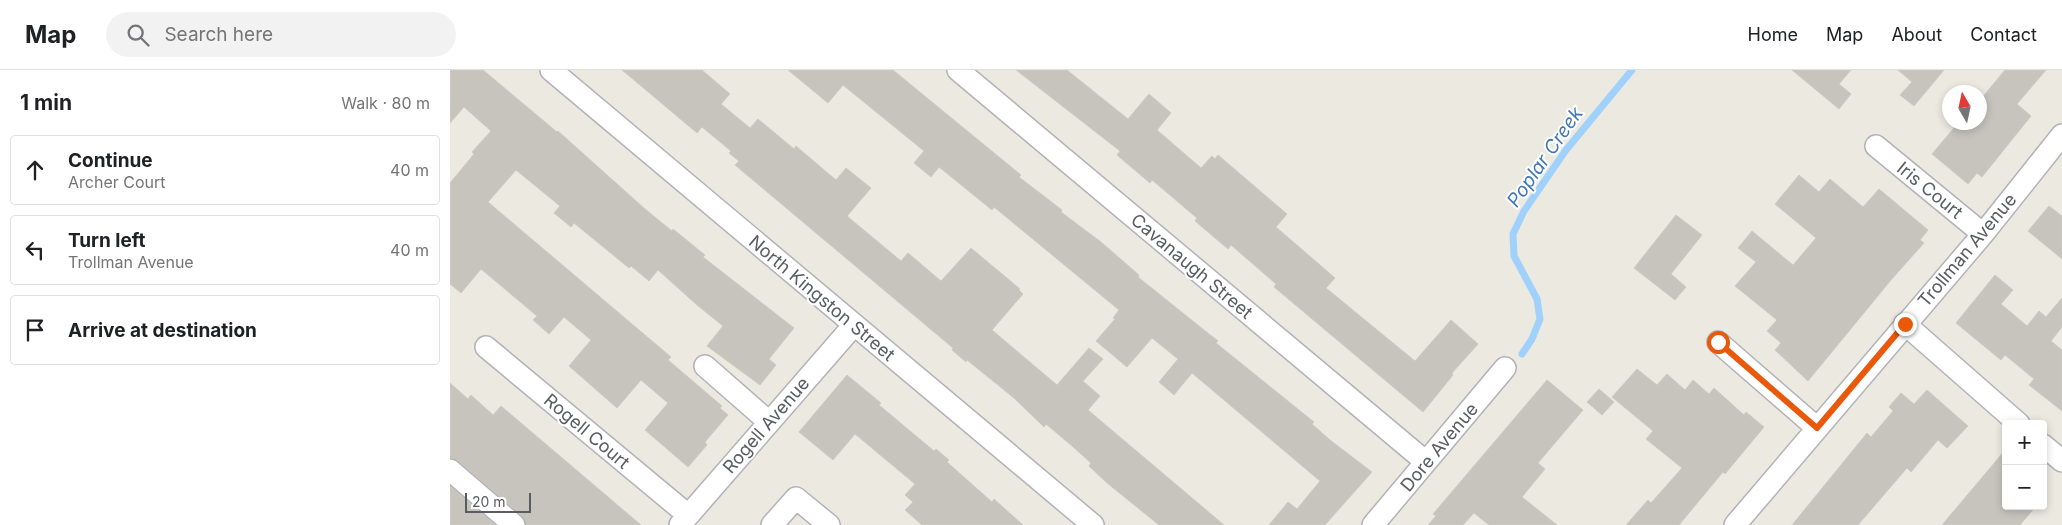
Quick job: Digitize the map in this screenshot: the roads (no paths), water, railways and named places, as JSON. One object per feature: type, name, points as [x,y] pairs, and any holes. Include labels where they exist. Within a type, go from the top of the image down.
[{"type":"street","name":"North Kingston Street","points":[[551,70],[1093,525]]},
{"type":"street","name":"Cavanaugh Street","points":[[958,70],[1426,462]]},
{"type":"street","name":"Trollman Avenue","points":[[1735,525],[1983,234],[2062,135]]},
{"type":"street","name":"Iris Court","points":[[1876,146],[1983,234]]},
{"type":"street","points":[[1905,324],[2014,420]]},
{"type":"street","name":"Rogell Avenue","points":[[684,520],[854,325]]},
{"type":"street","points":[[1718,342],[1817,428]]},
{"type":"street","name":"Rogell Court","points":[[486,346],[684,520]]},
{"type":"street","points":[[705,366],[769,422]]},
{"type":"street","name":"Dore Avenue","points":[[1373,525],[1505,368]]},
{"type":"street","points":[[2047,449],[2062,462]]},
{"type":"street","points":[[450,470],[514,525]]},
{"type":"street","points":[[772,525],[796,498],[829,525]]},
{"type":"waterway","name":"Poplar Creek","points":[[1522,354],[1532,339],[1540,319],[1537,299],[1514,256],[1513,234],[1524,211],[1566,150],[1632,70]]}]
